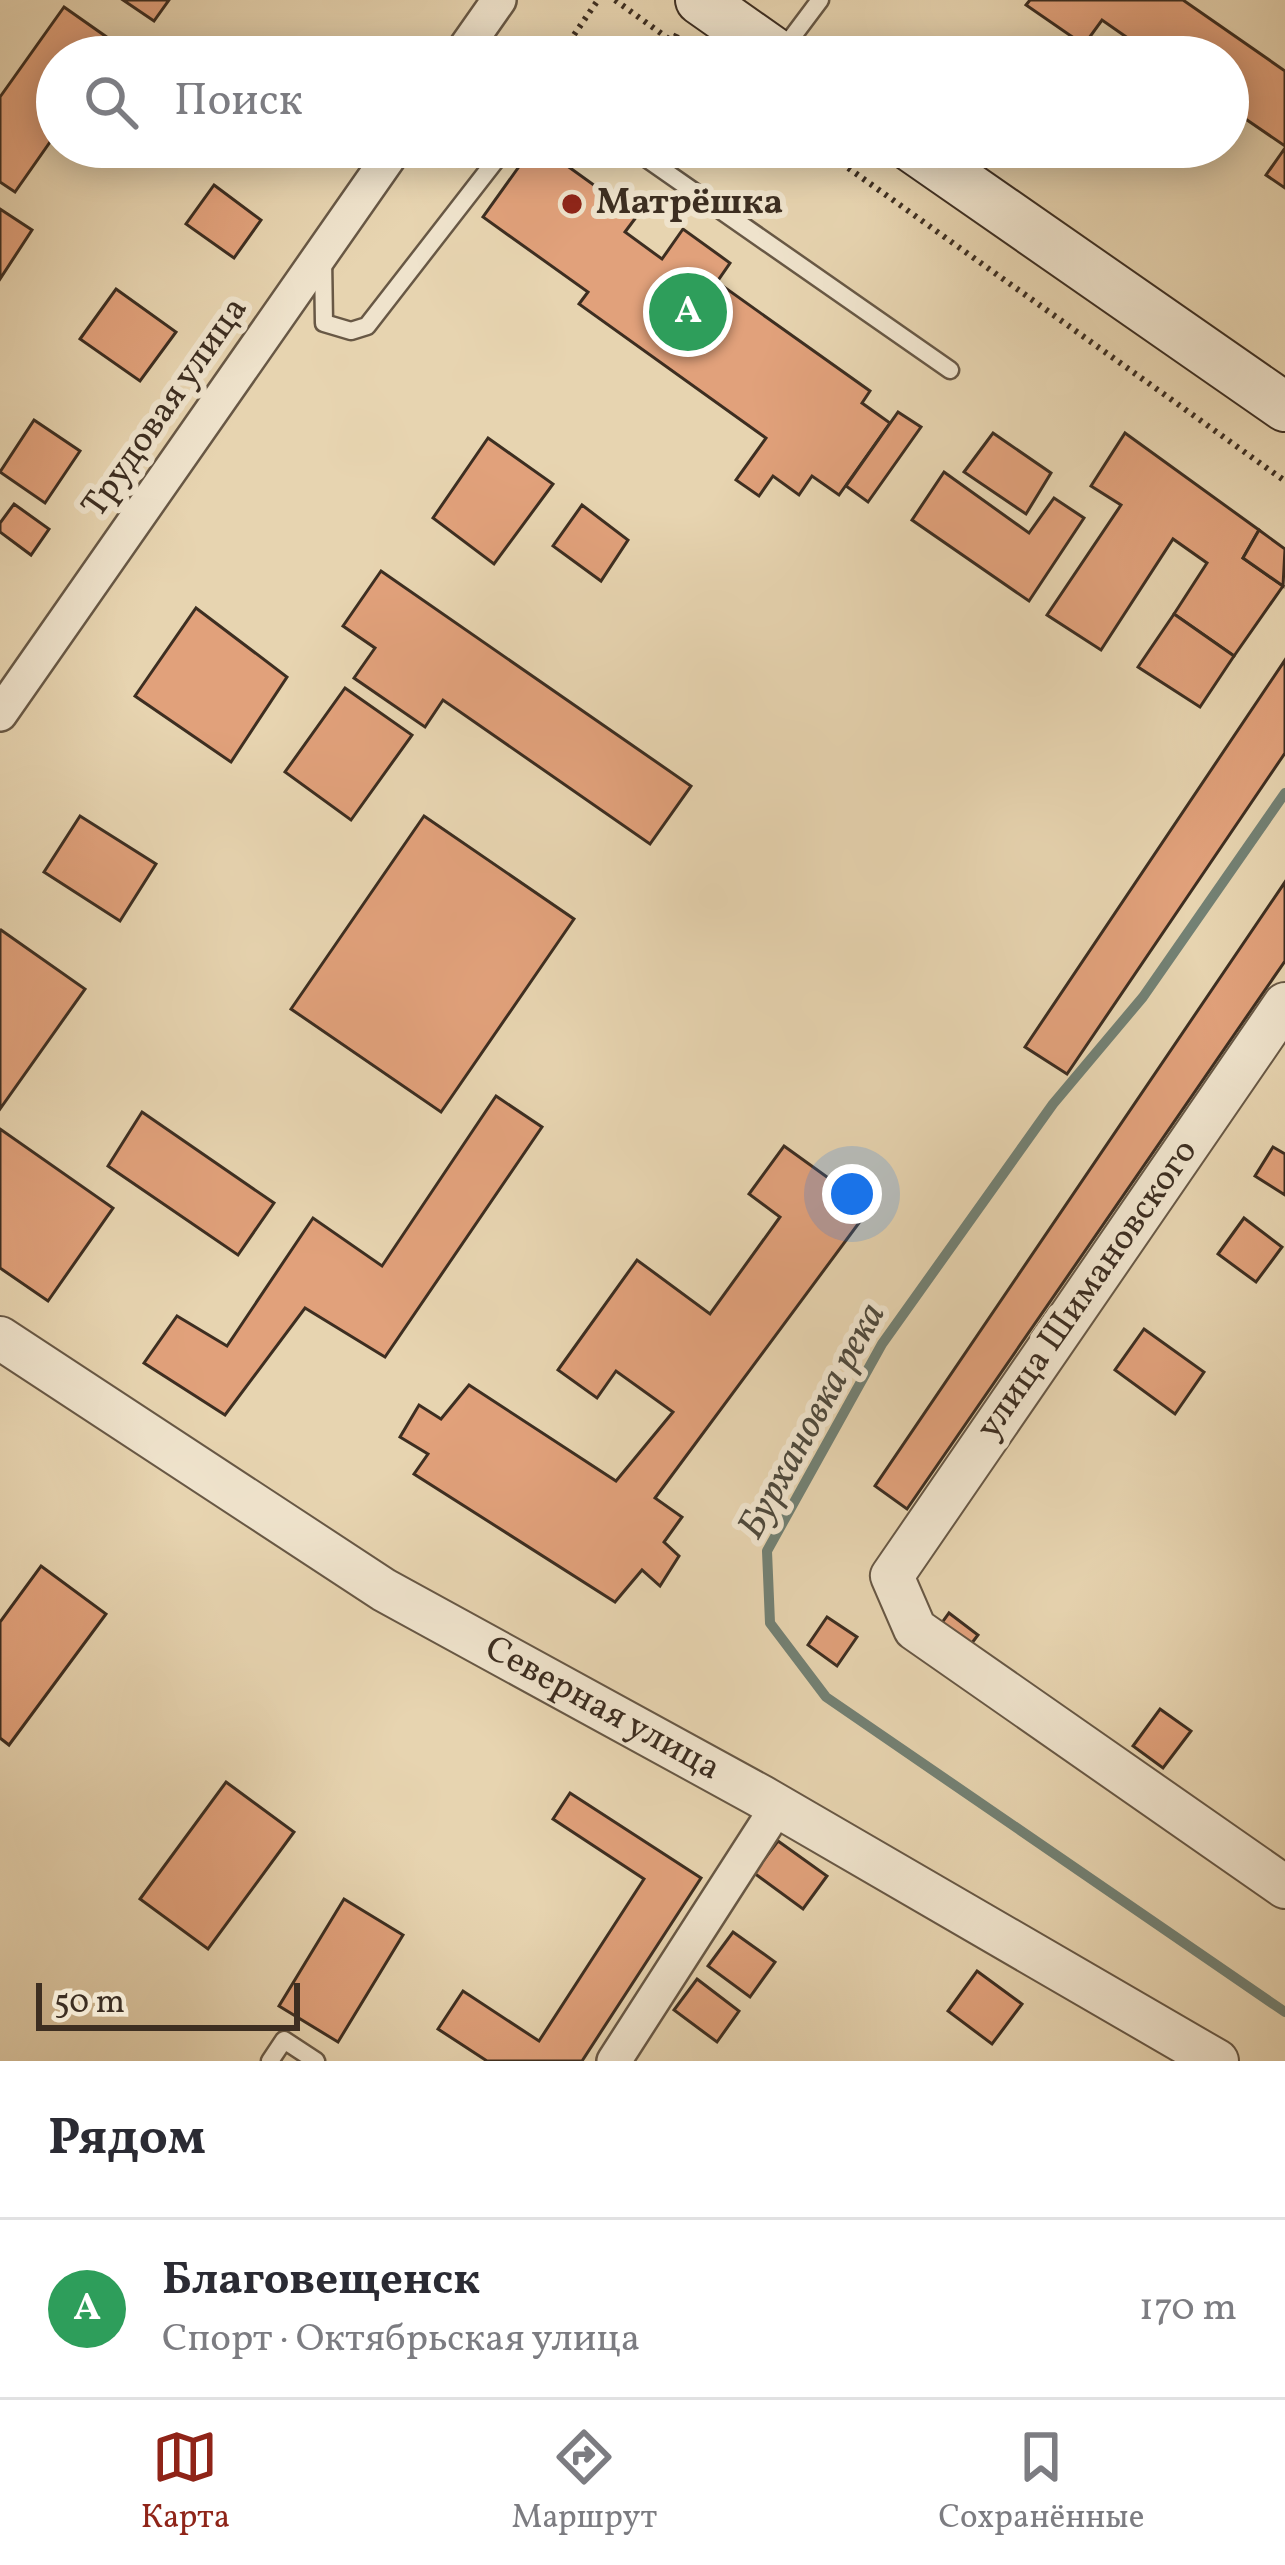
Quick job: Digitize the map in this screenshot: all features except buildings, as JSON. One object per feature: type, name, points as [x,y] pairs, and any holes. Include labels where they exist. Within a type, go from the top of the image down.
[{"type":"main road","points":[[700,0],[751,36]]},
{"type":"main road","points":[[941,168],[1285,406]]},
{"type":"street","points":[[474,36],[499,0]]},
{"type":"street","name":"Трудовая улица","points":[[0,714],[381,168]]},
{"type":"street","name":"улица Шимановского","points":[[1285,1004],[892,1576],[915,1629],[1285,1887]]},
{"type":"street","name":"Северная улица","points":[[0,1338],[384,1590],[778,1806],[1217,2061]]},
{"type":"street","points":[[614,2061],[778,1806]]},
{"type":"lane","points":[[794,36],[820,0]]},
{"type":"lane","points":[[323,251],[324,323],[351,331],[367,326],[490,168]]},
{"type":"lane","points":[[660,168],[950,370]]},
{"type":"lane","points":[[270,2061],[284,2039],[316,2061]]},
{"type":"path","points":[[573,36],[598,0]]},
{"type":"path","points":[[615,0],[665,36]]},
{"type":"path","points":[[848,168],[1285,481]]},
{"type":"waterway","name":"Бурхановка река","points":[[1285,793],[1143,997],[1053,1104],[882,1344],[767,1551],[770,1623],[826,1697],[1285,2012]]},
{"type":"place","name":"Матрёшка","points":[[572,204]]},
{"type":"place","name":"Благовещенск","points":[[688,312]]}]
